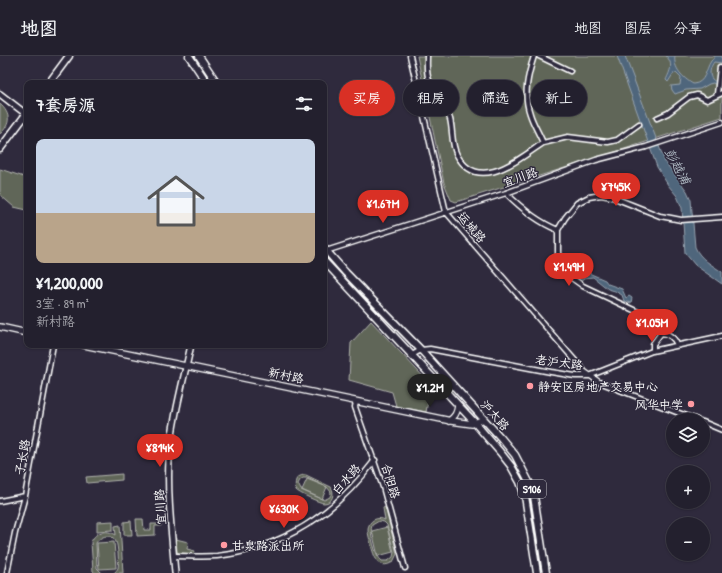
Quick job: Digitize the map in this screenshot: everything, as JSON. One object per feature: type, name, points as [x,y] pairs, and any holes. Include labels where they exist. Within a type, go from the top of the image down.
[{"type":"main road","points":[[51,80],[68,56]]},
{"type":"main road","points":[[56,80],[74,56]]},
{"type":"main road","points":[[189,56],[205,80]]},
{"type":"main road","points":[[199,56],[215,80]]},
{"type":"main road","points":[[0,149],[24,119]]},
{"type":"main road","points":[[0,156],[24,120]]},
{"type":"main road","name":"沪太路","points":[[327,253],[421,350],[515,455],[530,484],[534,496],[546,573]]},
{"type":"main road","name":"沪太路","points":[[327,264],[475,423],[500,452],[520,482],[525,496],[537,573]]},
{"type":"main road","points":[[0,327],[24,332]]},
{"type":"main road","name":"新村路","points":[[99,348],[468,424],[484,419]]},
{"type":"main road","points":[[449,420],[453,418],[457,412],[458,406]]},
{"type":"street","name":"运城路","points":[[410,56],[446,212],[578,366],[589,376]]},
{"type":"street","points":[[428,56],[429,80],[446,108],[450,119],[455,149],[458,156],[470,170],[479,173],[496,171],[522,157],[543,143],[568,137],[608,142],[617,140],[639,124]]},
{"type":"street","points":[[534,56],[526,88],[527,102],[530,115],[543,143]]},
{"type":"street","points":[[539,56],[570,72]]},
{"type":"street","points":[[657,118],[668,113],[689,97],[697,95],[708,100],[720,94],[718,88],[719,66]]},
{"type":"street","points":[[0,94],[24,113]]},
{"type":"street","name":"宜川路","points":[[327,250],[506,193],[596,160],[660,143],[722,122]]},
{"type":"street","points":[[506,193],[518,205],[552,228],[558,230]]},
{"type":"street","points":[[653,351],[653,344],[661,334],[659,322],[583,286],[569,276],[558,254],[558,230],[577,203],[589,197],[601,194],[612,196],[660,216],[681,220],[722,217]]},
{"type":"street","points":[[661,334],[664,333],[674,339],[677,345]]},
{"type":"street","points":[[589,376],[653,351],[722,336]]},
{"type":"street","name":"子长路","points":[[8,573],[15,533],[25,496],[52,348]]},
{"type":"street","name":"宜川路","points":[[175,573],[169,487],[169,459],[172,434],[190,348]]},
{"type":"street","name":"老沪太路","points":[[421,350],[430,349],[566,375],[589,376],[599,382],[679,413]]},
{"type":"street","points":[[412,355],[421,350]]},
{"type":"street","name":"合阳路","points":[[356,402],[355,407],[375,460],[404,568]]},
{"type":"street","points":[[710,425],[722,430]]},
{"type":"street","name":"白水路","points":[[174,556],[208,556],[228,554],[263,545],[292,534],[333,507],[356,484],[375,460]]},
{"type":"street","points":[[0,501],[25,496]]},
{"type":"green space","points":[[417,56],[722,56],[722,117],[456,202],[451,200],[444,183],[430,116],[459,116],[459,80],[422,80]]},
{"type":"green space","points":[[0,104],[8,115],[8,123],[0,134]]},
{"type":"green space","points":[[0,169],[24,177],[24,209],[14,207],[0,195]]},
{"type":"green space","points":[[371,321],[431,385],[426,412],[396,406],[392,392],[349,380],[351,343]]},
{"type":"green space","points":[[122,474],[122,480],[87,483],[86,477]]},
{"type":"green space","points":[[306,475],[331,487],[333,495],[331,500],[324,503],[296,490],[296,480],[299,477]],"holes":[[[307,478],[327,487],[331,492],[330,497],[324,500],[301,490],[298,484],[300,480]]]},
{"type":"green space","points":[[307,479],[327,487],[322,499],[302,490]]},
{"type":"green space","points":[[385,507],[397,554],[393,562],[384,565],[375,558],[368,530],[368,527],[372,521],[379,518],[385,520],[383,508]],"holes":[[[379,521],[384,522],[387,525],[394,552],[393,557],[388,561],[382,561],[379,558],[375,550],[371,533],[372,525]]]},
{"type":"green space","points":[[136,519],[143,519],[144,530],[151,530],[151,524],[161,524],[161,526],[155,526],[155,535],[137,536]]},
{"type":"green space","points":[[113,521],[113,530],[97,531],[97,522]]},
{"type":"green space","points":[[131,521],[132,535],[124,535],[124,522]]},
{"type":"green space","points":[[120,525],[123,573],[114,573],[118,568],[116,542],[112,537],[106,536],[100,538],[96,543],[97,568],[102,573],[95,573],[93,571],[91,542],[93,538],[98,533],[102,532],[109,532],[116,535],[115,526]]},
{"type":"green space","points":[[387,527],[393,552],[378,556],[372,531]]},
{"type":"green space","points":[[176,539],[188,542],[187,549],[195,551],[194,554],[177,552]]},
{"type":"green space","points":[[114,542],[116,568],[99,569],[97,543]]},
{"type":"water","points":[[617,56],[625,56],[665,162],[687,191],[691,200],[695,247],[703,258],[722,272],[722,284],[695,265],[685,253],[682,208],[677,196],[657,167]]},
{"type":"water","points":[[666,56],[675,56],[677,69],[693,84],[703,79],[711,61],[715,56],[722,56],[722,63],[714,62],[710,75],[713,80],[720,82],[722,72],[722,85],[718,86],[713,83],[700,89],[686,90],[675,94],[671,86],[680,85],[681,78],[676,73],[673,74],[668,82],[666,80],[671,65]]},
{"type":"water","points":[[577,268],[605,280],[608,284],[622,289],[626,298],[629,296],[632,298],[631,303],[624,301],[622,295],[608,289],[593,277],[584,278],[579,282],[569,273]]},
{"type":"place","name":"静安区房地产交易中心","points":[[530,386]]},
{"type":"place","name":"风华中学","points":[[691,404]]},
{"type":"place","name":"甘泉路派出所","points":[[224,545]]},
{"type":"water label","name":"彭越浦","points":[[678,166]]}]
